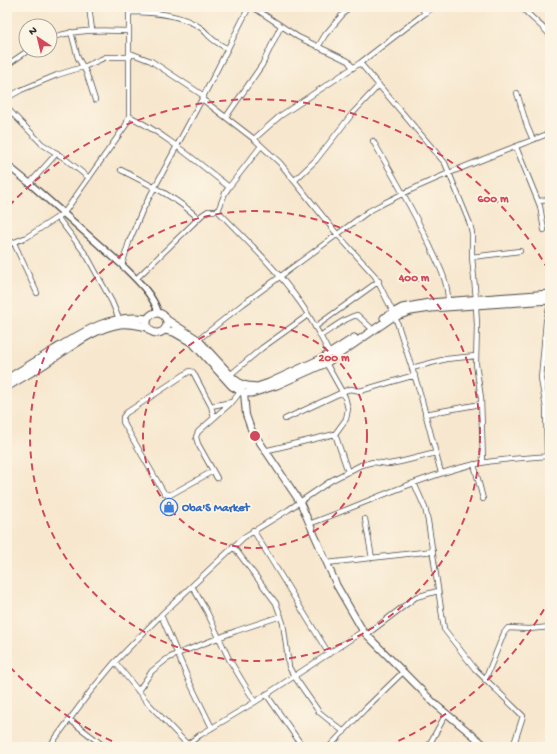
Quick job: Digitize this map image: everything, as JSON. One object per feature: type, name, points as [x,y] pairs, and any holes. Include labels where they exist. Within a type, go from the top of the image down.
[{"type":"main road","points":[[7,379],[100,324],[119,319],[139,318],[152,315],[165,316],[168,320],[198,340],[230,375],[242,385],[257,387],[316,365],[326,363],[394,314],[476,302],[550,294]]},
{"type":"main road","points":[[165,330],[184,337],[193,343],[232,386],[242,392],[252,393],[271,387],[316,365],[370,327],[410,306],[448,301],[476,302],[550,300]]},
{"type":"main road","points":[[152,315],[151,331],[155,333],[161,333],[165,330],[168,325],[168,320]]},
{"type":"main road","points":[[7,387],[85,338],[103,330],[123,324],[136,324],[152,315]]},
{"type":"main road","points":[[242,392],[248,423],[254,436],[300,502],[327,563],[348,605],[365,633],[435,704],[487,747]]},
{"type":"street","points":[[88,7],[92,30]]},
{"type":"street","points":[[122,264],[129,242],[142,211],[203,98],[249,7]]},
{"type":"street","points":[[253,7],[298,37],[348,61],[353,68]]},
{"type":"street","points":[[318,46],[325,35],[349,7]]},
{"type":"street","points":[[420,7],[426,13]]},
{"type":"street","points":[[254,139],[280,116],[353,68],[433,7]]},
{"type":"street","points":[[522,7],[534,20],[549,32]]},
{"type":"street","points":[[7,245],[27,237],[64,213],[122,132],[129,116],[129,9],[187,21],[202,29],[210,37],[228,49]]},
{"type":"street","points":[[226,118],[262,65],[281,26]]},
{"type":"street","points":[[58,36],[71,32],[92,30],[130,31]]},
{"type":"street","points":[[71,32],[78,58],[90,81],[95,100]]},
{"type":"street","points":[[7,98],[25,88],[106,57],[130,55],[151,61],[203,98],[254,139],[280,163],[337,234],[379,281],[394,314],[412,368],[442,473]]},
{"type":"street","points":[[7,65],[18,58]]},
{"type":"street","points":[[360,63],[445,163],[470,224],[472,232],[472,257],[477,325],[476,372],[481,404],[483,462]]},
{"type":"street","points":[[294,181],[316,160],[356,109],[379,85]]},
{"type":"street","points":[[517,93],[533,140]]},
{"type":"street","points":[[7,108],[34,137],[88,178]]},
{"type":"street","points":[[129,116],[157,132],[228,187]]},
{"type":"street","points":[[198,340],[337,234],[369,212],[403,194],[550,133]]},
{"type":"street","points":[[374,141],[424,234],[444,277],[448,292],[448,301]]},
{"type":"street","points":[[218,211],[228,187],[261,146]]},
{"type":"street","points":[[516,147],[538,201],[544,230]]},
{"type":"street","points":[[30,183],[57,153]]},
{"type":"street","points":[[7,166],[30,183],[122,264],[136,279],[152,315]]},
{"type":"street","points":[[121,170],[154,187],[181,204],[198,218]]},
{"type":"street","points":[[538,201],[550,200]]},
{"type":"street","points":[[136,279],[198,218],[208,211],[218,211],[265,259],[299,301],[330,354]]},
{"type":"street","points":[[58,218],[87,256],[112,302],[119,319]]},
{"type":"street","points":[[14,243],[37,293]]},
{"type":"street","points":[[472,257],[520,251]]},
{"type":"street","points":[[315,327],[379,281]]},
{"type":"street","points":[[309,524],[442,473],[483,462],[548,456],[547,396],[541,384],[546,322],[550,304]]},
{"type":"street","points":[[230,375],[262,348],[308,315]]},
{"type":"street","points":[[320,336],[350,318],[358,315],[370,327]]},
{"type":"street","points":[[412,368],[446,359],[476,356]]},
{"type":"street","points":[[264,451],[335,434],[346,419],[348,413],[347,403],[326,363]]},
{"type":"street","points":[[213,471],[170,495],[164,493],[123,422],[123,417],[126,413],[190,371],[193,372],[211,406],[214,417]]},
{"type":"street","points":[[285,419],[342,392],[351,389],[360,391],[414,375]]},
{"type":"street","points":[[217,478],[198,444],[196,437],[198,432],[242,392]]},
{"type":"street","points":[[211,406],[233,401]]},
{"type":"street","points":[[425,414],[481,404]]},
{"type":"street","points":[[335,434],[348,472]]},
{"type":"street","points":[[49,747],[90,692],[115,662],[161,615],[233,546],[253,530],[300,502],[327,483],[361,465],[373,462],[389,464],[436,453]]},
{"type":"street","points":[[474,464],[483,499]]},
{"type":"street","points":[[414,483],[425,508],[433,551],[444,629],[485,680],[523,716],[513,747]]},
{"type":"street","points":[[365,519],[372,558]]},
{"type":"street","points":[[253,530],[329,654]]},
{"type":"street","points":[[233,546],[276,603],[281,616],[287,658],[294,676],[319,712],[344,732]]},
{"type":"street","points":[[327,563],[433,551]]},
{"type":"street","points":[[192,586],[219,637],[231,664],[254,702]]},
{"type":"street","points":[[115,662],[138,691],[186,745],[329,654],[365,633],[416,597],[438,591]]},
{"type":"street","points":[[161,615],[212,728]]},
{"type":"street","points":[[138,691],[152,671],[167,659],[219,637],[281,616]]},
{"type":"street","points":[[485,680],[504,633],[508,628],[529,629],[550,627]]},
{"type":"street","points":[[329,747],[403,672]]},
{"type":"street","points":[[266,694],[303,747]]},
{"type":"street","points":[[428,747],[446,714]]},
{"type":"street","points":[[70,720],[105,747]]},
{"type":"place","name":"Oba'S Market","points":[[169,507]]}]
